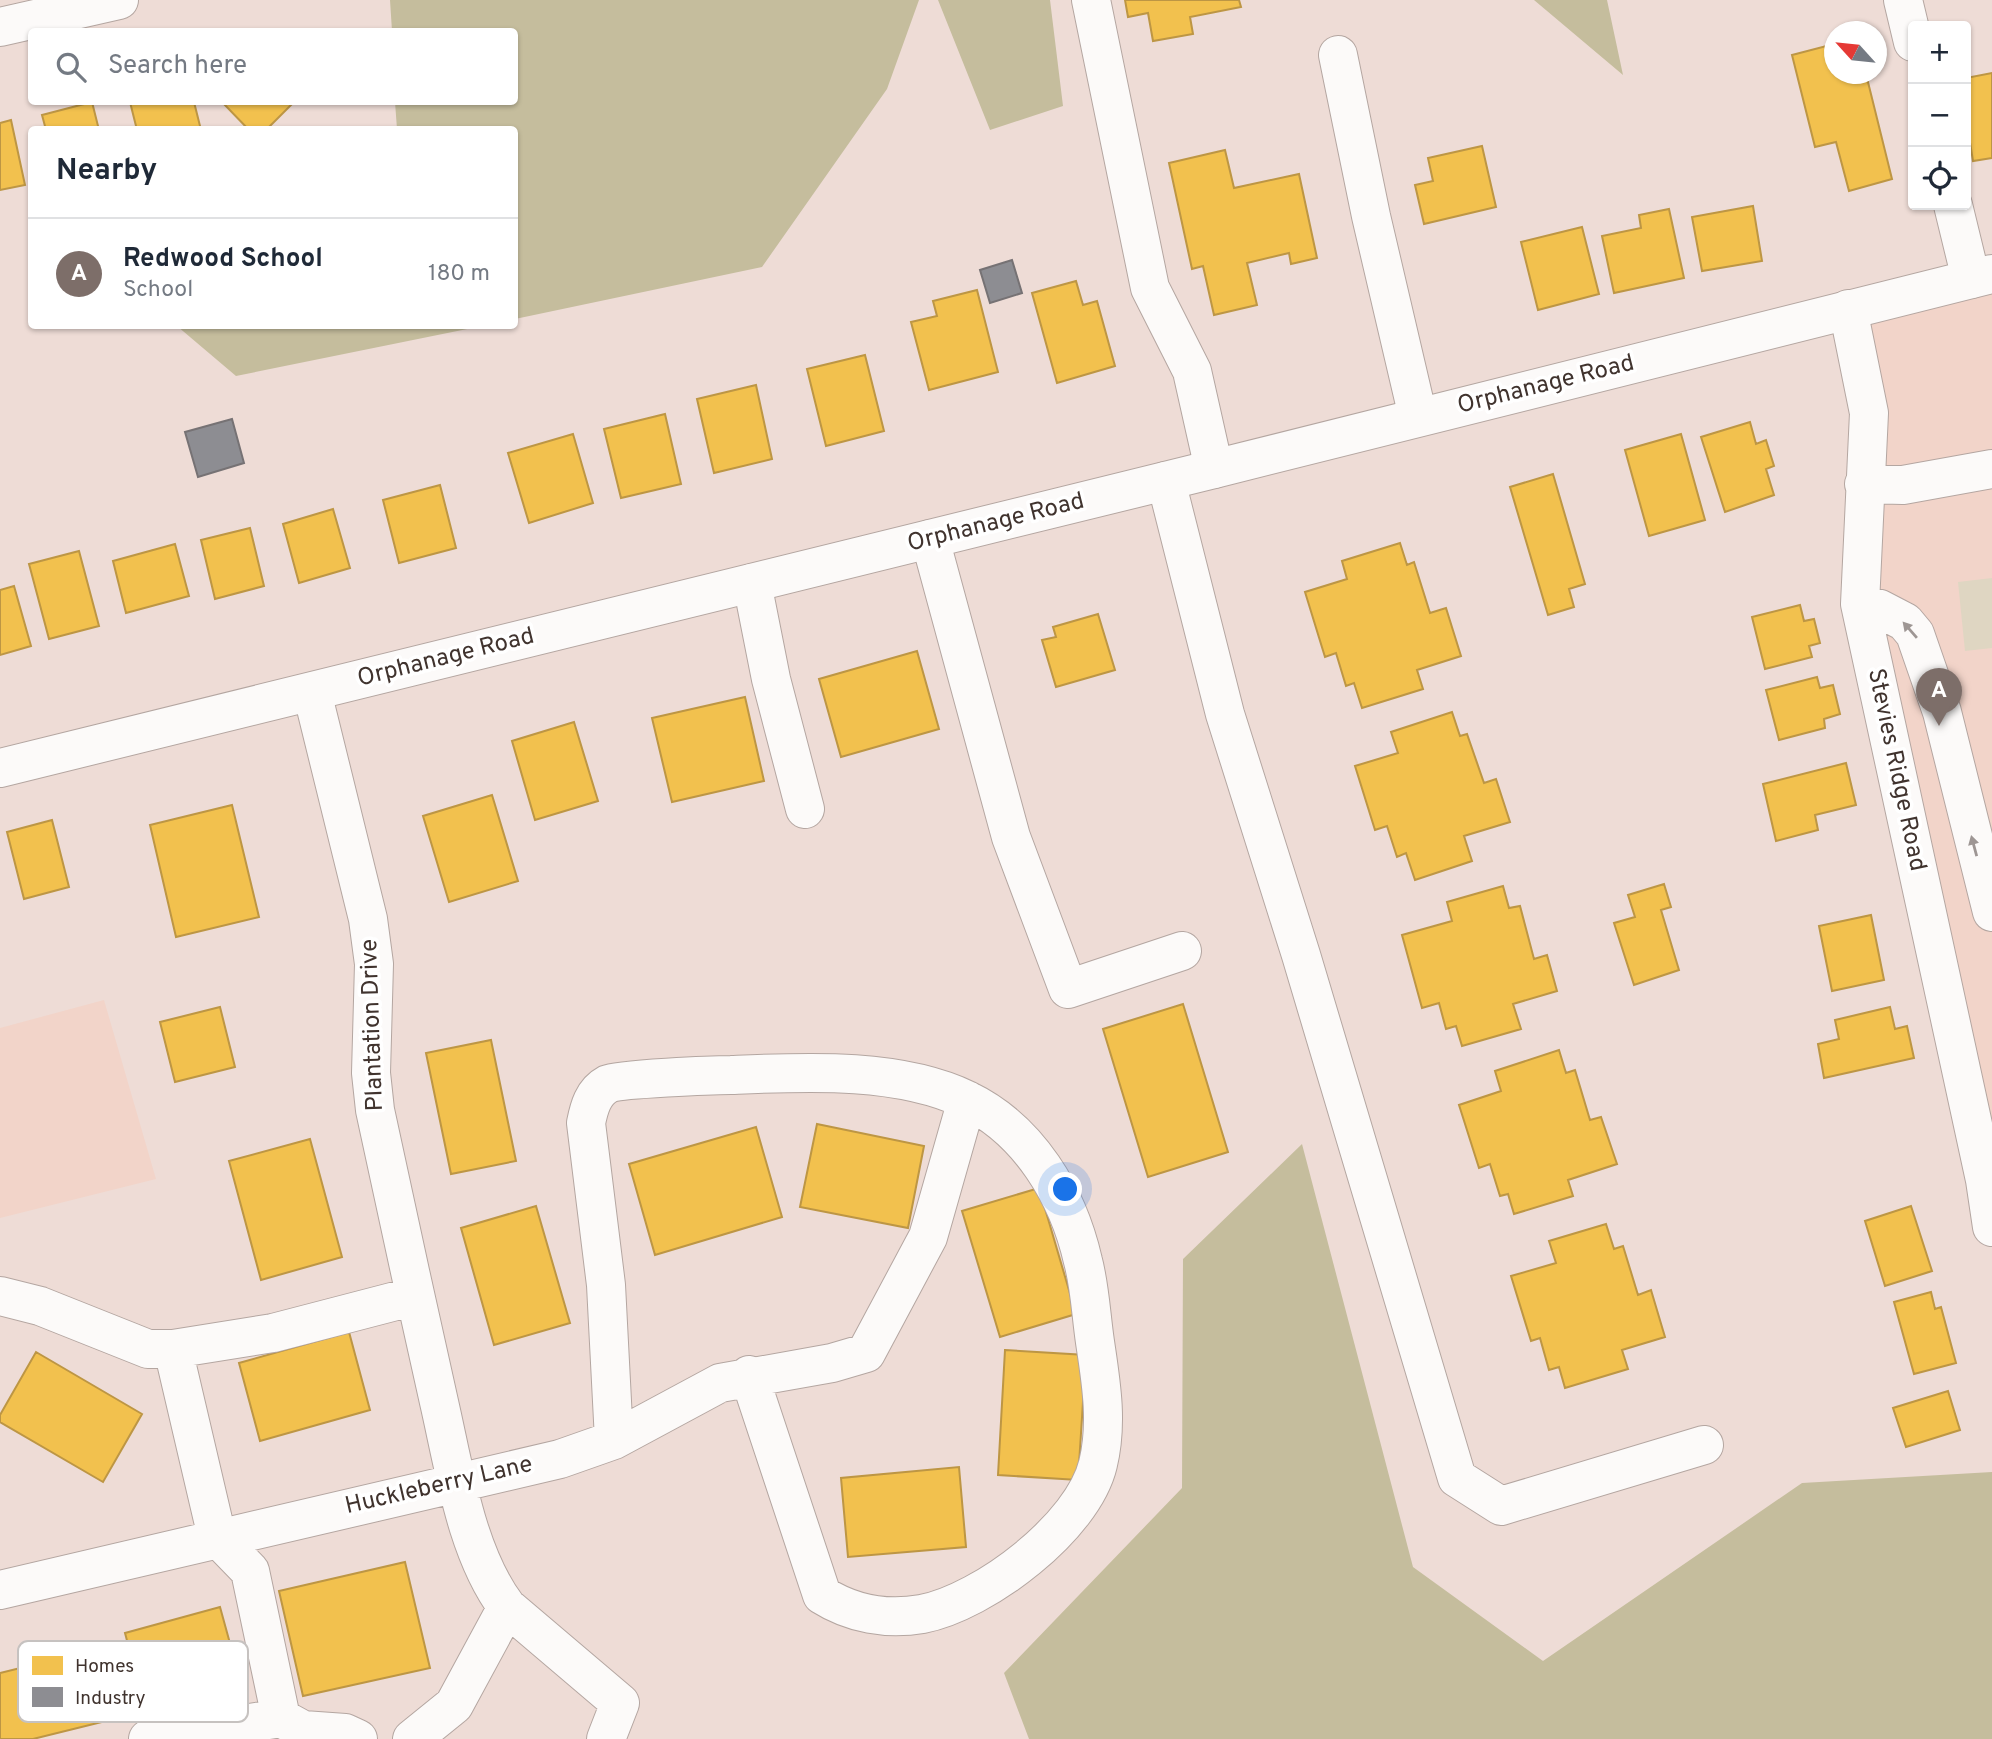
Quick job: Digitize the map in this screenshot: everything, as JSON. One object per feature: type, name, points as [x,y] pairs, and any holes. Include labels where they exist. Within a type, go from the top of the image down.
[{"type":"street","points":[[0,27],[119,0]]},
{"type":"street","points":[[1091,0],[1150,288],[1192,371],[1214,469]]},
{"type":"street","points":[[1903,0],[1908,22]]},
{"type":"street","points":[[1338,55],[1371,216],[1418,417]]},
{"type":"street","points":[[1955,210],[1981,277]]},
{"type":"street","name":"Orphanage Road","points":[[0,768],[1981,277]]},
{"type":"street","name":"Stevies Ridge Road","points":[[1847,309],[1869,413],[1860,604],[1985,1180],[1992,1227]]},
{"type":"street","points":[[1864,484],[1903,485],[1992,469]]},
{"type":"street","points":[[1166,481],[1224,714],[1301,955],[1457,1478],[1501,1506],[1704,1445]]},
{"type":"street","points":[[930,539],[1012,837],[1068,989],[1182,951]]},
{"type":"street","points":[[752,583],[771,679],[805,809]]},
{"type":"street","points":[[1860,604],[1880,609],[1905,622],[1915,634],[1942,712],[1992,912]]},
{"type":"street","name":"Plantation Drive","points":[[312,692],[368,919],[374,964],[371,1073],[375,1110],[457,1482],[481,1562],[494,1591],[507,1607],[620,1703],[606,1739]]},
{"type":"street","points":[[614,1440],[606,1286],[586,1123],[591,1101],[609,1083],[731,1075],[881,1075],[945,1091],[984,1109],[1028,1146],[1056,1186],[1083,1259],[1104,1405],[1099,1463],[1089,1489],[1052,1536],[1006,1575],[953,1605],[922,1614],[884,1617],[843,1608],[822,1595],[748,1375]]},
{"type":"street","name":"Huckleberry Lane","points":[[0,1590],[217,1537],[560,1459],[614,1440],[720,1383],[748,1375],[832,1363],[866,1353],[928,1237],[967,1100]]},
{"type":"street","points":[[0,1296],[40,1306],[148,1349],[173,1349],[273,1333],[415,1296]]},
{"type":"street","points":[[173,1349],[217,1537],[250,1571],[281,1718]]},
{"type":"street","points":[[412,1739],[454,1705],[507,1607]]},
{"type":"street","points":[[148,1739],[281,1718],[303,1730],[345,1733],[358,1739]]},
{"type":"shaded area","points":[[390,0],[919,0],[887,89],[762,267],[518,318],[518,126],[397,126],[395,105],[518,105],[518,28],[392,28]]},
{"type":"shaded area","points":[[938,0],[1050,0],[1063,106],[990,130]]},
{"type":"shaded area","points":[[1534,0],[1607,0],[1623,75]]},
{"type":"shaded area","points":[[1992,274],[1992,1227],[1860,604],[1848,309]]},
{"type":"shaded area","points":[[181,329],[467,329],[236,376]]},
{"type":"shaded area","points":[[1992,578],[1992,648],[1965,651],[1958,582]]},
{"type":"shaded area","points":[[104,1000],[156,1179],[0,1218],[0,1028]]},
{"type":"shaded area","points":[[1302,1144],[1413,1567],[1543,1661],[1802,1483],[1992,1472],[1992,1739],[1029,1739],[1004,1673],[1182,1488],[1183,1259]]},
{"type":"building: Homes","points":[[1125,0],[1239,0],[1241,7],[1190,17],[1193,34],[1153,41],[1148,13],[1128,17]]},
{"type":"building: Homes","points":[[1824,47],[1824,84],[1868,84],[1892,179],[1849,191],[1836,142],[1815,147],[1792,55]]},
{"type":"building: Homes","points":[[1992,73],[1992,158],[1973,161],[1971,149],[1971,77]]},
{"type":"building: Homes","points":[[80,105],[93,105],[98,126],[45,126],[42,115]]},
{"type":"building: Homes","points":[[131,105],[195,105],[200,126],[136,126]]},
{"type":"building: Homes","points":[[225,105],[291,105],[270,126],[245,126]]},
{"type":"building: Homes","points":[[11,120],[25,185],[0,190],[0,123]]},
{"type":"building: Homes","points":[[1482,146],[1496,207],[1424,224],[1415,185],[1433,181],[1428,158]]},
{"type":"building: Homes","points":[[1225,150],[1234,188],[1299,174],[1317,258],[1291,264],[1289,253],[1247,263],[1257,305],[1214,315],[1203,266],[1192,269],[1169,163]]},
{"type":"building: Homes","points":[[1753,206],[1762,261],[1702,271],[1692,217]]},
{"type":"building: Homes","points":[[1669,209],[1684,278],[1614,293],[1602,236],[1641,228],[1639,215]]},
{"type":"building: Homes","points":[[1582,227],[1599,294],[1538,310],[1521,242]]},
{"type":"building: Homes","points":[[1076,281],[1083,305],[1097,301],[1115,366],[1057,383],[1032,293]]},
{"type":"building: Homes","points":[[977,290],[998,372],[929,390],[911,322],[937,316],[933,301]]},
{"type":"building: Homes","points":[[865,355],[884,431],[826,446],[807,369]]},
{"type":"building: Homes","points":[[756,385],[772,459],[714,473],[697,399]]},
{"type":"building: Homes","points":[[665,414],[681,484],[621,498],[604,429]]},
{"type":"building: Homes","points":[[1750,422],[1756,444],[1766,440],[1774,466],[1766,469],[1774,495],[1725,512],[1701,437]]},
{"type":"building: Homes","points":[[573,434],[593,503],[529,523],[508,453]]},
{"type":"building: Homes","points":[[1681,434],[1705,520],[1649,536],[1625,450]]},
{"type":"building: Homes","points":[[1553,474],[1585,584],[1569,589],[1574,607],[1548,615],[1510,487]]},
{"type":"building: Homes","points":[[440,485],[456,548],[399,563],[383,500]]},
{"type":"building: Homes","points":[[333,509],[350,568],[299,583],[283,524]]},
{"type":"building: Homes","points":[[250,528],[264,586],[215,599],[201,540]]},
{"type":"building: Homes","points":[[1400,543],[1407,565],[1414,562],[1430,613],[1446,608],[1461,656],[1417,670],[1423,689],[1362,708],[1354,683],[1346,686],[1336,653],[1325,657],[1305,592],[1347,579],[1342,561]]},
{"type":"building: Homes","points":[[175,544],[189,596],[126,613],[113,561]]},
{"type":"building: Homes","points":[[79,551],[99,626],[49,639],[29,564]]},
{"type":"building: Homes","points":[[14,586],[31,646],[0,655],[0,590]]},
{"type":"building: Homes","points":[[1800,605],[1804,621],[1814,619],[1820,643],[1809,646],[1812,657],[1765,669],[1752,617]]},
{"type":"building: Homes","points":[[1098,614],[1115,670],[1056,687],[1042,640],[1056,637],[1053,627]]},
{"type":"building: Homes","points":[[917,651],[939,729],[841,757],[819,679]]},
{"type":"building: Homes","points":[[1817,677],[1820,688],[1833,685],[1840,714],[1824,719],[1825,728],[1779,740],[1766,690]]},
{"type":"building: Homes","points":[[745,697],[764,781],[672,802],[652,718]]},
{"type":"building: Homes","points":[[1452,712],[1460,736],[1467,734],[1484,783],[1496,779],[1510,822],[1464,836],[1472,861],[1415,880],[1406,853],[1397,857],[1387,826],[1375,830],[1355,766],[1398,753],[1391,732]]},
{"type":"building: Homes","points":[[574,722],[598,801],[535,820],[512,741]]},
{"type":"building: Homes","points":[[1846,763],[1856,805],[1815,815],[1818,830],[1776,841],[1763,784]]},
{"type":"building: Homes","points":[[492,795],[518,881],[449,902],[423,816]]},
{"type":"building: Homes","points":[[232,805],[259,917],[176,937],[150,825]]},
{"type":"building: Homes","points":[[52,820],[69,887],[24,899],[7,832]]},
{"type":"building: Homes","points":[[1664,884],[1671,907],[1661,910],[1679,970],[1634,985],[1614,923],[1635,917],[1628,895]]},
{"type":"building: Homes","points":[[1503,886],[1509,908],[1520,906],[1534,959],[1547,955],[1557,991],[1513,1004],[1521,1029],[1462,1046],[1456,1026],[1446,1029],[1439,1003],[1422,1008],[1402,935],[1452,921],[1447,902]]},
{"type":"building: Homes","points":[[1871,915],[1884,980],[1832,991],[1819,926]]},
{"type":"building: Homes","points":[[1183,1004],[1228,1152],[1148,1177],[1103,1029]]},
{"type":"building: Homes","points":[[220,1007],[235,1067],[175,1082],[160,1022]]},
{"type":"building: Homes","points":[[1890,1007],[1895,1029],[1907,1026],[1914,1058],[1824,1078],[1818,1044],[1839,1039],[1835,1020]]},
{"type":"building: Homes","points":[[491,1040],[516,1161],[451,1174],[426,1053]]},
{"type":"building: Homes","points":[[1559,1050],[1566,1073],[1575,1070],[1590,1120],[1601,1117],[1617,1164],[1568,1180],[1573,1196],[1514,1214],[1508,1194],[1500,1196],[1490,1164],[1479,1168],[1459,1105],[1501,1091],[1495,1071]]},
{"type":"building: Homes","points":[[817,1124],[924,1146],[908,1228],[800,1207]]},
{"type":"building: Homes","points":[[756,1127],[782,1217],[655,1255],[629,1164]]},
{"type":"building: Homes","points":[[310,1139],[342,1257],[261,1280],[229,1161]]},
{"type":"building: Homes","points":[[1039,1188],[1076,1314],[1000,1337],[962,1211]]},
{"type":"building: Homes","points":[[536,1206],[570,1323],[494,1345],[461,1228]]},
{"type":"building: Homes","points":[[1911,1206],[1932,1271],[1885,1286],[1865,1221]]},
{"type":"building: Homes","points":[[1606,1224],[1614,1249],[1623,1246],[1638,1295],[1651,1290],[1665,1337],[1622,1350],[1628,1369],[1565,1388],[1559,1367],[1549,1370],[1540,1338],[1531,1341],[1511,1276],[1556,1263],[1549,1241]]},
{"type":"building: Homes","points":[[1931,1292],[1935,1309],[1941,1307],[1956,1363],[1914,1374],[1894,1302]]},
{"type":"building: Homes","points":[[349,1332],[370,1410],[260,1441],[239,1363]]},
{"type":"building: Homes","points":[[1005,1350],[1086,1355],[1078,1480],[998,1475]]},
{"type":"building: Homes","points":[[36,1352],[142,1414],[103,1482],[0,1422],[0,1415]]},
{"type":"building: Homes","points":[[1948,1391],[1960,1430],[1906,1447],[1893,1408]]},
{"type":"building: Homes","points":[[959,1467],[966,1547],[848,1557],[841,1478]]},
{"type":"building: Homes","points":[[405,1562],[430,1668],[303,1696],[279,1591]]},
{"type":"building: Homes","points":[[220,1607],[229,1641],[127,1641],[125,1633]]},
{"type":"building: Homes","points":[[18,1669],[18,1722],[102,1722],[33,1739],[0,1739],[0,1673]]},
{"type":"building: Industry","points":[[1012,260],[1022,293],[990,303],[980,270]]},
{"type":"building: Industry","points":[[232,419],[244,463],[198,477],[185,432]]},
{"type":"place","name":"Redwood School","points":[[1939,726]]}]
